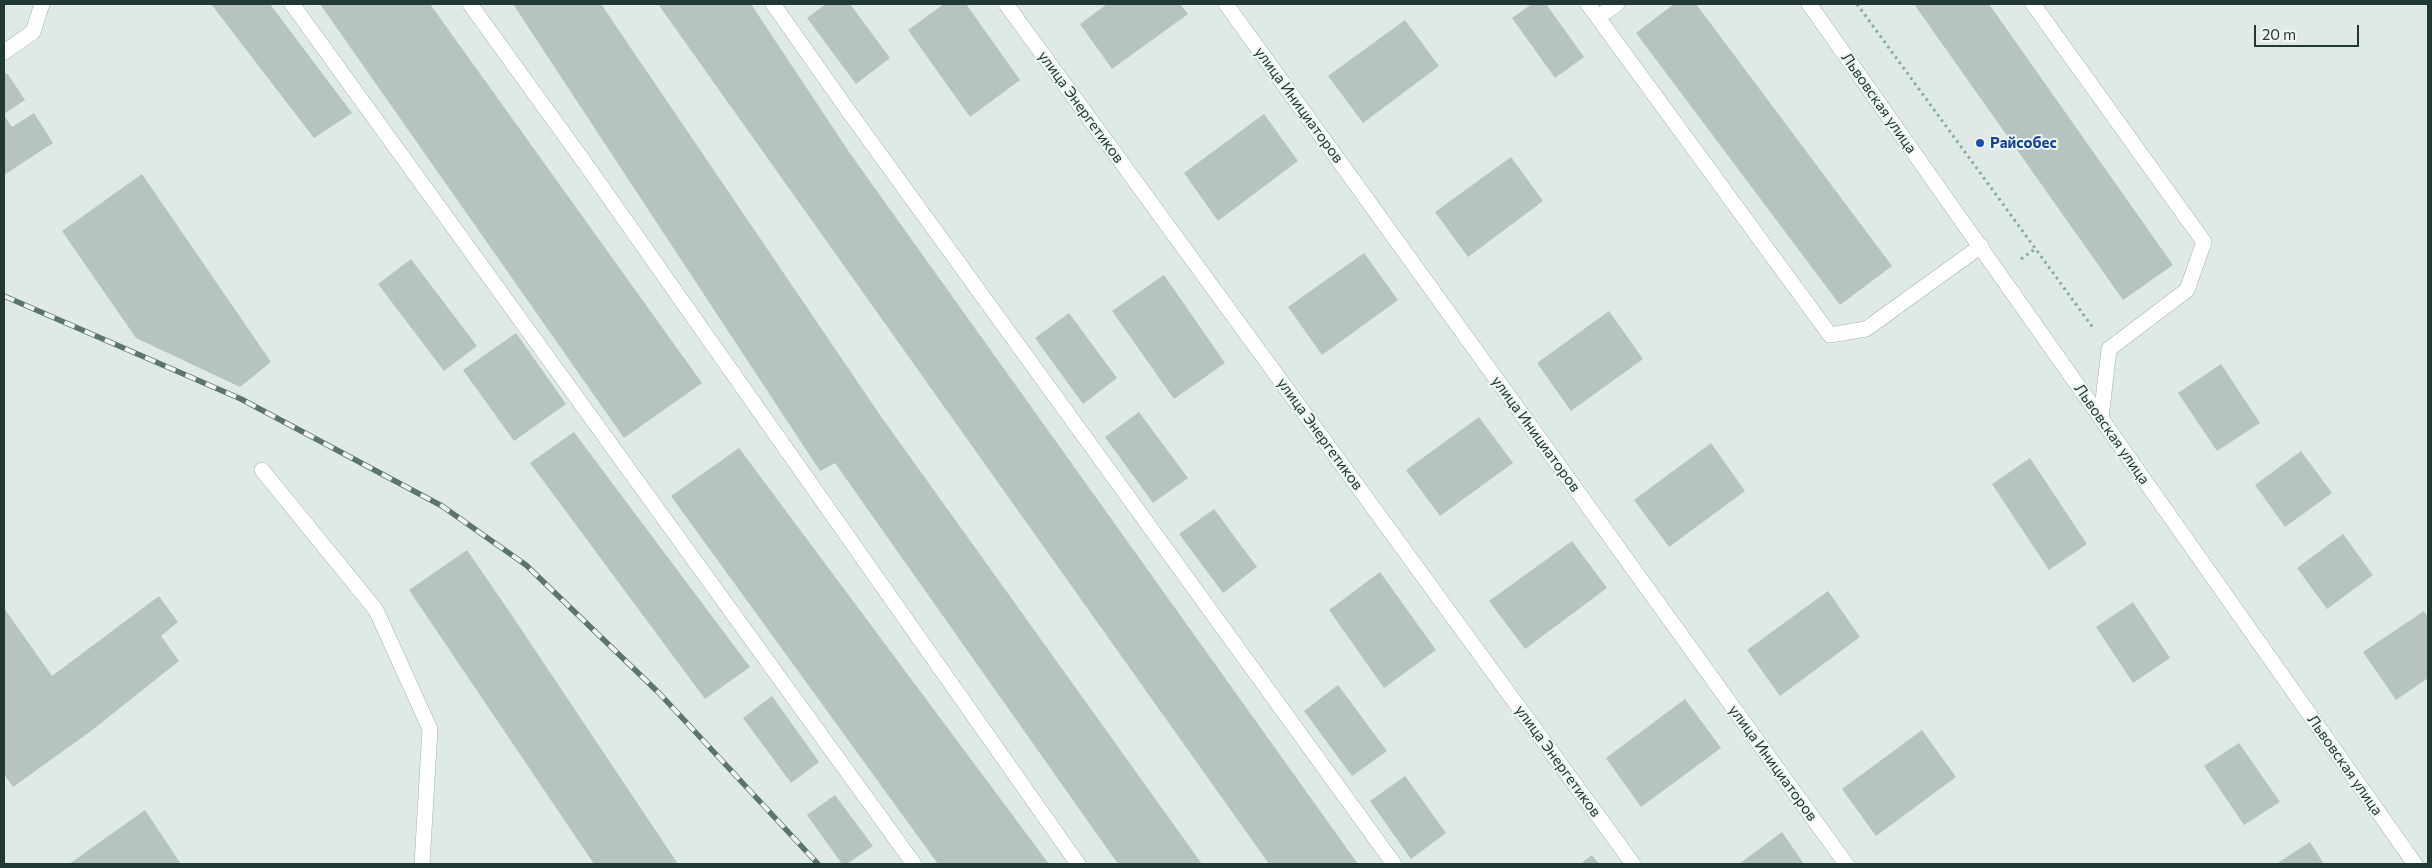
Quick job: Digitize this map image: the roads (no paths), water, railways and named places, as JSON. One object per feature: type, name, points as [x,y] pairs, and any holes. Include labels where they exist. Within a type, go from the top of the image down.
[{"type":"street","points":[[4,52],[33,32],[42,4]]},
{"type":"street","points":[[292,4],[914,864]]},
{"type":"street","points":[[470,4],[1078,864]]},
{"type":"street","points":[[773,4],[1394,864]]},
{"type":"street","name":"улица Энергетиков","points":[[1006,4],[1633,864]]},
{"type":"street","name":"улица Инициаторов","points":[[1226,4],[1846,864]]},
{"type":"street","points":[[1588,4],[1830,335],[1866,329],[1981,246]]},
{"type":"street","points":[[1598,17],[1617,4]]},
{"type":"street","name":"Львовская улица","points":[[1809,4],[2415,864]]},
{"type":"street","points":[[2033,4],[2204,242],[2187,290],[2109,350],[2101,418]]},
{"type":"street","points":[[262,470],[376,610],[430,729],[422,864]]},
{"type":"railway","points":[[4,296],[241,399],[442,506],[526,565],[659,693],[818,864]]},
{"type":"place","name":"Райсобес","points":[[1980,143]]}]
